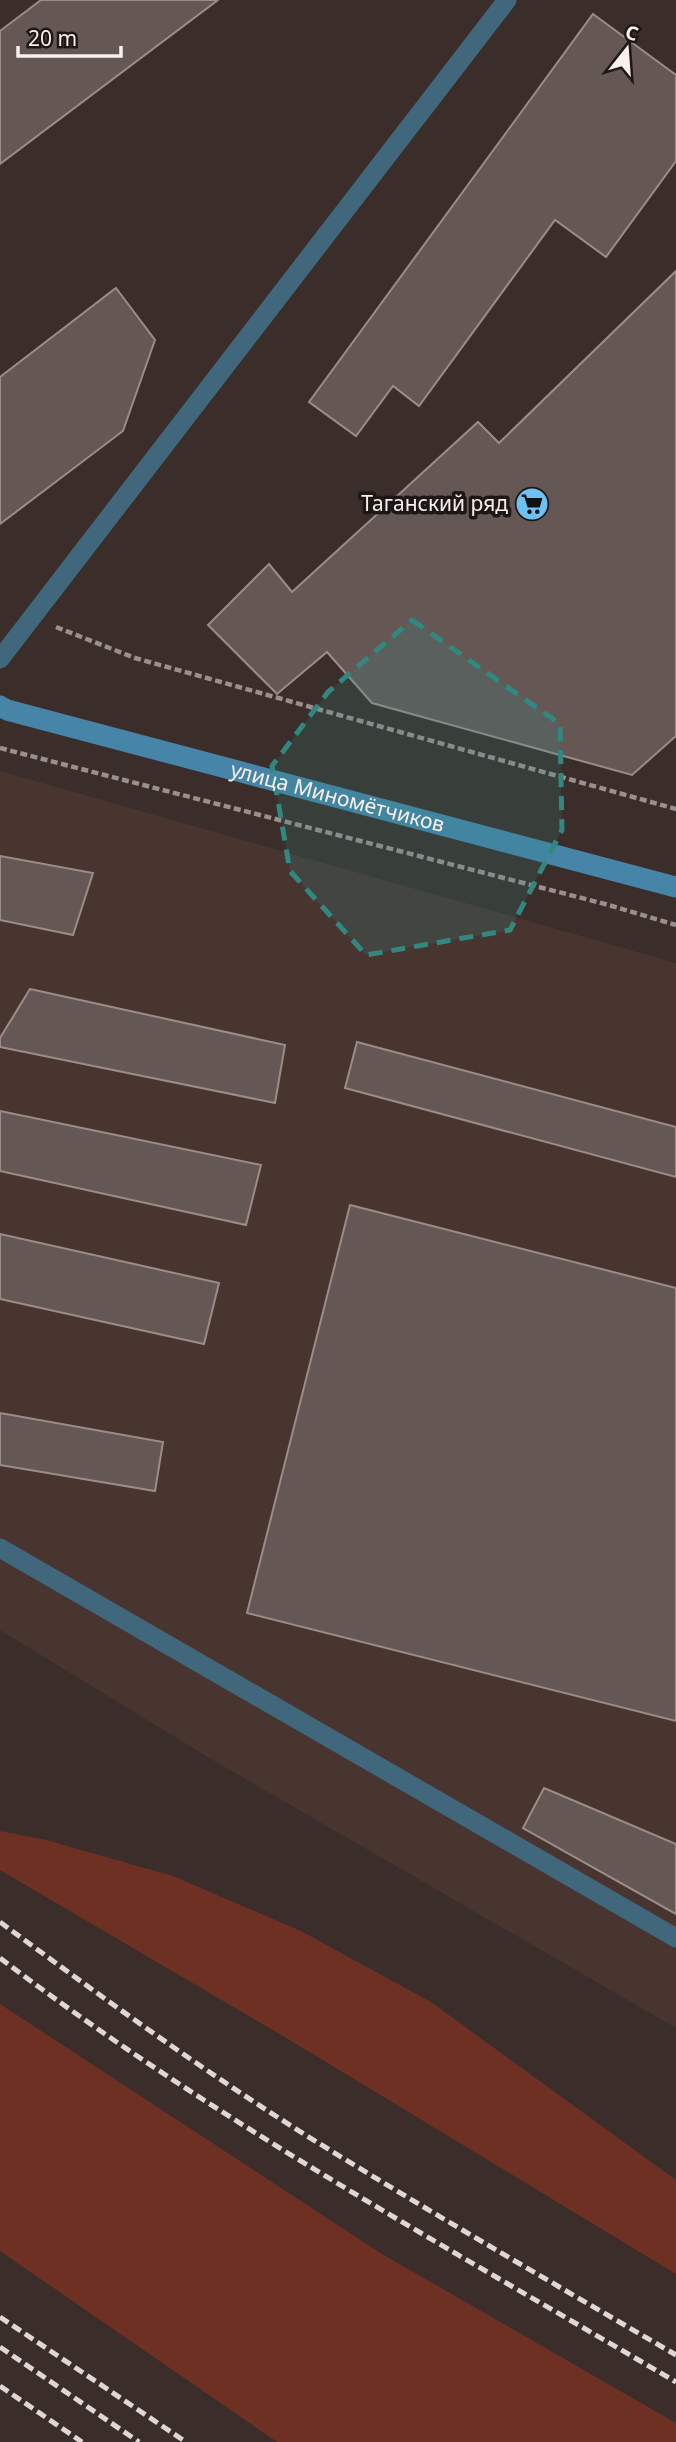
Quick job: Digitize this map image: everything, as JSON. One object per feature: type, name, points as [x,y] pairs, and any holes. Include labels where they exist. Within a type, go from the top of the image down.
[{"type":"street","name":"улица Миномётчиков","points":[[0,706],[676,887]]},
{"type":"lane","points":[[0,659],[507,0]]},
{"type":"lane","points":[[0,1548],[676,1938]]},
{"type":"path","points":[[33,618],[135,658],[676,809]]},
{"type":"path","points":[[0,748],[605,904],[676,925]]},
{"type":"highlighted area","points":[[412,620],[560,724],[562,830],[510,930],[366,955],[290,871],[272,766],[328,692]]},
{"type":"shaded area","points":[[0,771],[676,963],[676,2028],[211,1759],[0,1630]]},
{"type":"shaded area","points":[[0,1831],[46,1840],[173,1876],[301,1931],[431,2002],[676,2180],[676,2274],[288,2039],[0,1870]]},
{"type":"shaded area","points":[[0,2004],[382,2254],[676,2423],[676,2442],[277,2442],[0,2251]]},
{"type":"building","points":[[41,0],[218,0],[0,164],[0,31]]},
{"type":"building","points":[[593,14],[676,75],[676,161],[606,257],[555,220],[419,406],[393,386],[356,436],[309,402]]},
{"type":"building","name":"Таганский ряд","points":[[676,271],[676,736],[632,775],[372,703],[327,652],[277,694],[208,625],[269,564],[292,592],[478,422],[499,443]]},
{"type":"building","points":[[116,288],[155,340],[123,431],[0,524],[0,377]]},
{"type":"building","points":[[0,856],[93,873],[73,935],[0,920]]},
{"type":"building","points":[[30,989],[285,1045],[275,1103],[0,1047],[0,1038]]},
{"type":"building","points":[[357,1042],[676,1127],[676,1177],[345,1088]]},
{"type":"building","points":[[0,1111],[261,1165],[246,1225],[0,1171]]},
{"type":"building","points":[[350,1205],[676,1288],[676,1721],[247,1613]]},
{"type":"building","points":[[0,1234],[219,1283],[204,1344],[0,1299]]},
{"type":"building","points":[[0,1413],[163,1442],[155,1491],[0,1465]]},
{"type":"building","points":[[544,1788],[676,1844],[676,1914],[523,1828]]},
{"type":"railway","points":[[0,1922],[150,2031],[265,2109],[442,2218],[676,2355]]},
{"type":"railway","points":[[0,1958],[81,2017],[247,2127],[417,2231],[676,2382]]},
{"type":"railway","points":[[0,2317],[186,2442]]},
{"type":"railway","points":[[0,2347],[139,2442]]},
{"type":"railway","points":[[0,2386],[82,2442]]},
{"type":"place","name":"Таганский ряд","points":[[532,504]]}]
